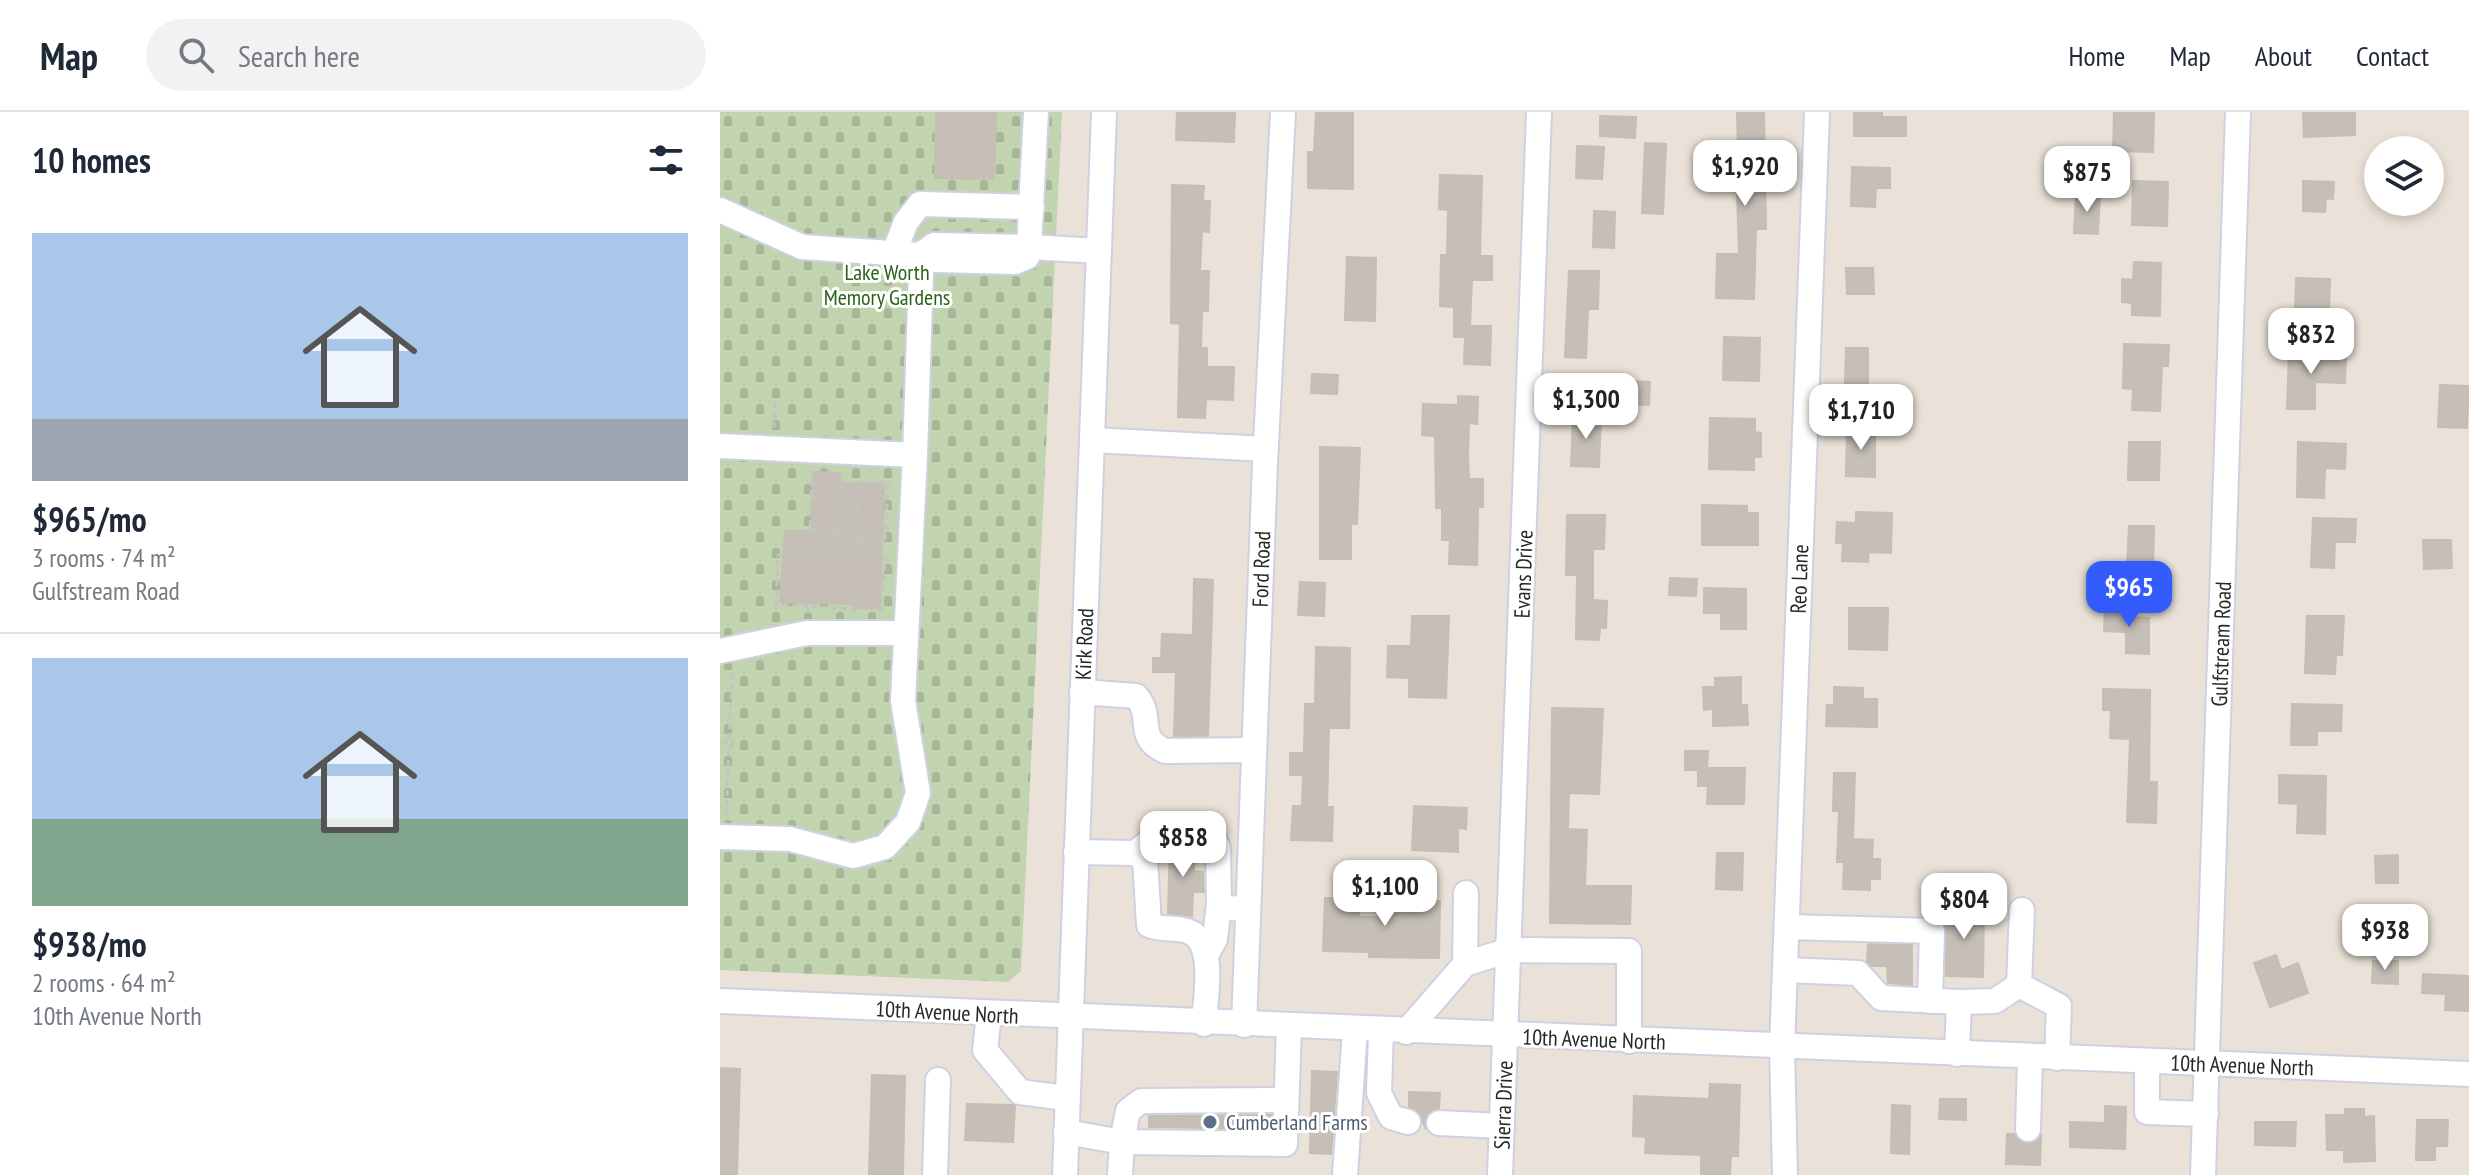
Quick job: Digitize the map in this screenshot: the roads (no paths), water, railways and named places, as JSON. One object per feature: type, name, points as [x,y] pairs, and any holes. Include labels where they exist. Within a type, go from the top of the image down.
[{"type":"street","points":[[720,210],[802,247],[920,255],[934,260],[1015,262],[1027,257],[1029,247],[1036,112]]},
{"type":"street","name":"Kirk Road","points":[[1065,1175],[1104,112]]},
{"type":"street","name":"Ford Road","points":[[1244,1025],[1266,449],[1283,112]]},
{"type":"street","name":"Evans Drive","points":[[1505,1036],[1539,112]]},
{"type":"street","name":"Reo Lane","points":[[1782,1047],[1817,112]]},
{"type":"street","name":"Gulfstream Road","points":[[2203,1175],[2238,112]]},
{"type":"street","points":[[894,253],[906,222],[920,204],[1032,207]]},
{"type":"street","points":[[1029,247],[1099,251]]},
{"type":"street","points":[[723,837],[790,839],[853,856],[885,847],[898,835],[908,822],[918,793],[905,726],[904,633],[915,455],[920,255]]},
{"type":"street","points":[[1092,440],[1266,449]]},
{"type":"street","points":[[720,446],[915,455]]},
{"type":"street","points":[[726,649],[807,633],[904,633]]},
{"type":"street","points":[[1082,692],[1136,696],[1145,706],[1146,735],[1152,746],[1165,751],[1254,750]]},
{"type":"street","points":[[1135,853],[1168,827],[1209,828],[1218,848],[1219,902],[1215,939],[1206,955],[1204,1024]]},
{"type":"street","points":[[1076,852],[1135,853],[1145,859],[1149,925],[1194,934],[1206,955]]},
{"type":"street","points":[[1465,964],[1466,893]]},
{"type":"street","points":[[1219,902],[1226,908],[1248,909]]},
{"type":"street","points":[[2019,985],[2022,910]]},
{"type":"street","points":[[1787,927],[1932,931],[1930,1001]]},
{"type":"street","points":[[1406,1032],[1465,964],[1509,950],[1629,951],[1629,1041]]},
{"type":"street","points":[[1785,970],[1858,973],[1881,998],[1995,1001],[2019,985]]},
{"type":"street","points":[[2019,985],[2059,1006],[2057,1058]]},
{"type":"street","name":"10th Avenue North","points":[[720,1001],[1204,1024],[2469,1074]]},
{"type":"street","points":[[1957,1054],[1959,1002]]},
{"type":"street","points":[[989,1014],[985,1050],[1020,1092],[1066,1098]]},
{"type":"street","points":[[1066,1132],[1122,1142],[1285,1144],[1289,1027]]},
{"type":"street","points":[[1345,1175],[1355,1030]]},
{"type":"street","points":[[1381,1031],[1379,1093],[1391,1117],[1408,1122]]},
{"type":"street","name":"Sierra Drive","points":[[1500,1175],[1505,1036]]},
{"type":"street","points":[[1782,1047],[1785,1175]]},
{"type":"street","points":[[2028,1129],[2030,1057]]},
{"type":"street","points":[[2147,1062],[2147,1112],[2206,1114]]},
{"type":"street","points":[[935,1175],[938,1080]]},
{"type":"street","points":[[1120,1175],[1128,1111],[1141,1101],[1286,1100]]},
{"type":"street","points":[[1439,1123],[1502,1126]]},
{"type":"place","name":"Cumberland Farms","points":[[1210,1122]]},
{"type":"park label","name":"Lake Worth Memory Gardens","points":[[887,284]]}]
